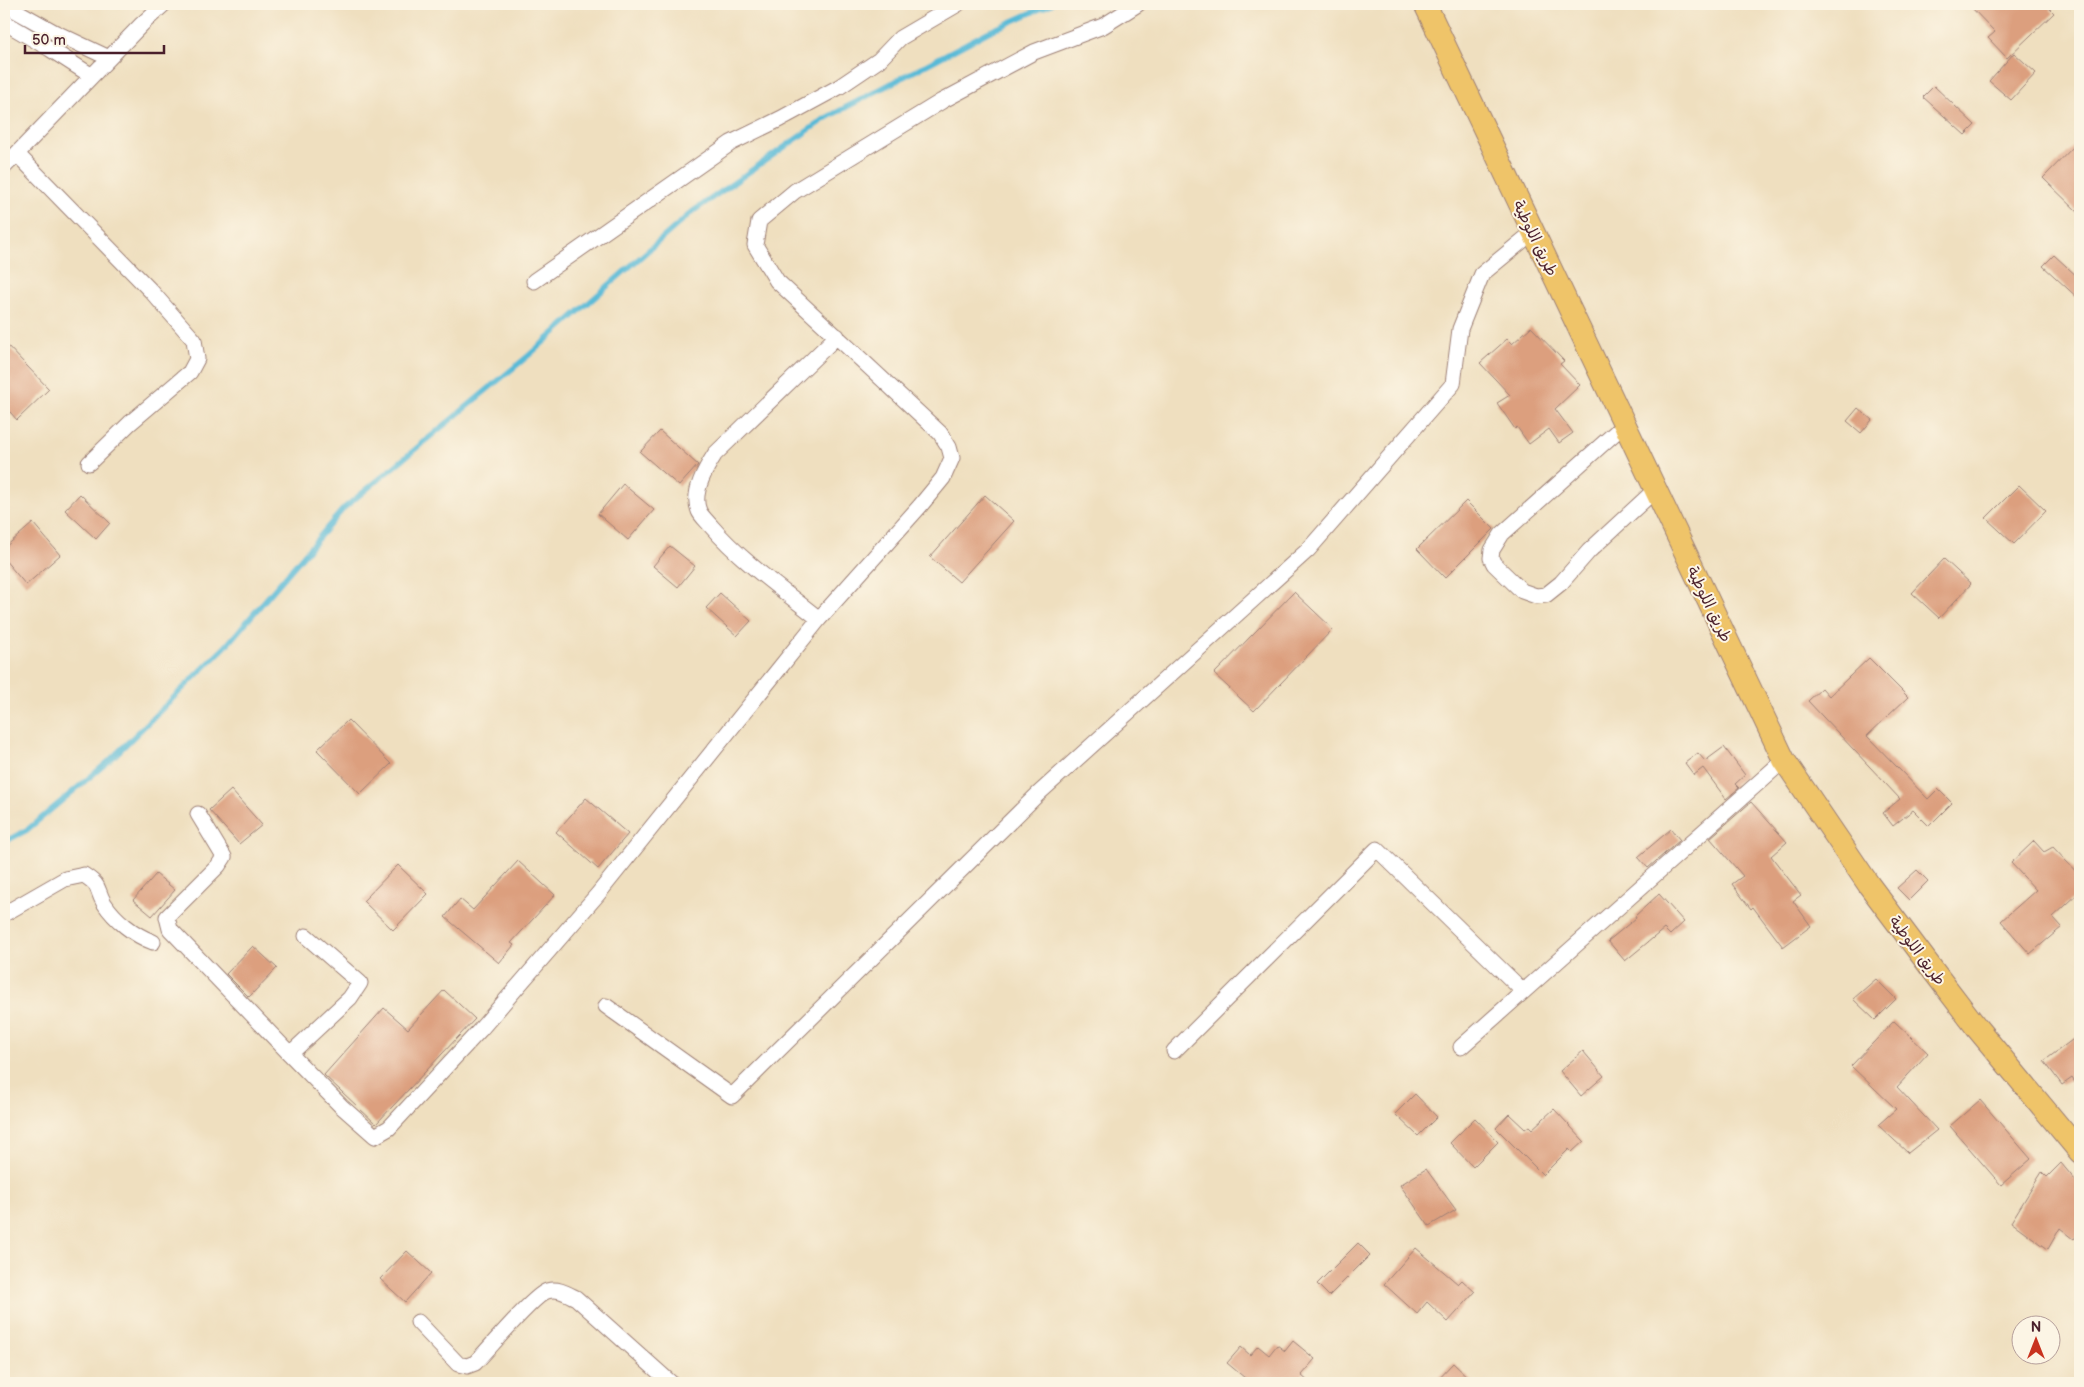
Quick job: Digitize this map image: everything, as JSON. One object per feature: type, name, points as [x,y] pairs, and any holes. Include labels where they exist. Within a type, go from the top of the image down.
[{"type":"main road","name":"طريق اللوطية","points":[[1425,4],[1784,760],[1869,885],[1923,957],[1978,1028],[2080,1152]]},
{"type":"street","points":[[4,4],[54,32],[109,58]]},
{"type":"street","points":[[4,167],[164,4]]},
{"type":"street","points":[[534,281],[731,143],[840,87],[879,60],[892,44],[900,38],[958,4]]},
{"type":"street","points":[[198,814],[224,857],[218,866],[167,917],[170,929],[341,1106],[375,1136],[389,1128],[480,1030],[598,894],[819,619],[943,478],[952,458],[949,447],[940,433],[777,281],[755,245],[759,221],[795,192],[942,101],[1034,52],[1103,26],[1138,4]]},
{"type":"street","points":[[4,22],[92,76]]},
{"type":"street","points":[[17,154],[151,291],[194,340],[197,358],[190,372],[130,423],[89,463]]},
{"type":"street","points":[[606,1006],[732,1096],[1038,794],[1308,550],[1453,384],[1460,329],[1482,274],[1533,232]]},
{"type":"street","points":[[819,619],[751,565],[717,533],[699,512],[697,499],[706,468],[715,454],[837,336]]},
{"type":"street","points":[[1625,424],[1502,534],[1492,550],[1491,558],[1494,564],[1522,591],[1536,596],[1546,595],[1561,583],[1589,551],[1655,490]]},
{"type":"street","points":[[1460,1047],[1735,806],[1784,760]]},
{"type":"street","points":[[1174,1051],[1377,849],[1523,991]]},
{"type":"street","points":[[4,914],[65,879],[84,875],[96,883],[104,902],[128,928],[139,937],[153,942]]},
{"type":"street","points":[[290,1054],[350,998],[360,983],[306,936]]},
{"type":"street","points":[[418,1322],[458,1364],[467,1366],[475,1364],[545,1291],[560,1290],[576,1298],[672,1383]]},
{"type":"building","points":[[1968,4],[2045,4],[2054,13],[2007,58],[1988,38],[1995,32]]},
{"type":"building","points":[[2014,53],[2036,73],[2011,100],[1989,81]]},
{"type":"building","points":[[1934,86],[1975,125],[1965,135],[1923,97]]},
{"type":"building","points":[[2080,140],[2080,214],[2043,178]]},
{"type":"building","points":[[2054,255],[2080,279],[2080,300],[2043,266]]},
{"type":"building","points":[[1531,327],[1564,361],[1560,364],[1580,385],[1555,409],[1573,433],[1559,443],[1549,429],[1529,444],[1517,427],[1515,429],[1497,403],[1510,395],[1480,363],[1507,339],[1512,344]]},
{"type":"building","points":[[4,342],[49,389],[17,420],[4,405]]},
{"type":"building","points":[[1858,408],[1872,420],[1861,433],[1847,421]]},
{"type":"building","points":[[660,431],[698,465],[679,486],[640,452]]},
{"type":"building","points":[[623,484],[654,510],[628,540],[598,514]]},
{"type":"building","points":[[2019,485],[2046,511],[2014,544],[1986,518]]},
{"type":"building","points":[[80,494],[110,523],[96,539],[65,510]]},
{"type":"building","points":[[985,495],[1014,521],[959,582],[930,557]]},
{"type":"building","points":[[1466,501],[1494,529],[1445,578],[1417,549]]},
{"type":"building","points":[[33,523],[60,555],[26,585],[4,559],[4,548]]},
{"type":"building","points":[[670,546],[695,566],[678,587],[653,566]]},
{"type":"building","points":[[1944,559],[1971,584],[1939,618],[1912,593]]},
{"type":"building","points":[[1294,592],[1333,629],[1254,711],[1214,674]]},
{"type":"building","points":[[720,593],[751,621],[737,636],[706,608]]},
{"type":"building","points":[[1869,658],[1908,697],[1867,736],[1928,799],[1938,789],[1952,803],[1929,826],[1913,810],[1893,826],[1883,813],[1900,799],[1808,701],[1822,688],[1829,696]]},
{"type":"building","points":[[348,720],[391,764],[360,794],[317,750]]},
{"type":"building","points":[[1724,747],[1745,775],[1735,784],[1739,788],[1726,799],[1703,768],[1694,775],[1685,763],[1698,753],[1705,761]]},
{"type":"building","points":[[231,790],[262,825],[239,844],[209,810]]},
{"type":"building","points":[[586,798],[628,834],[598,869],[556,832]]},
{"type":"building","points":[[1751,802],[1787,842],[1771,856],[1801,895],[1793,901],[1811,926],[1783,947],[1753,907],[1751,909],[1732,884],[1743,876],[1710,838]]},
{"type":"building","points":[[1671,829],[1680,840],[1648,868],[1638,857]]},
{"type":"building","points":[[2034,841],[2044,852],[2053,847],[2080,876],[2080,892],[2053,917],[2062,927],[2030,954],[2001,921],[2036,890],[2011,863]]},
{"type":"building","points":[[518,861],[555,895],[511,943],[514,945],[499,963],[445,917],[460,899],[473,910]]},
{"type":"building","points":[[398,865],[428,894],[393,930],[363,901]]},
{"type":"building","points":[[1917,870],[1928,881],[1909,900],[1897,888]]},
{"type":"building","points":[[156,874],[175,890],[152,916],[133,900]]},
{"type":"building","points":[[1659,894],[1684,922],[1670,935],[1664,929],[1625,961],[1608,941],[1636,918],[1635,916]]},
{"type":"building","points":[[253,946],[277,968],[249,997],[226,974]]},
{"type":"building","points":[[1876,979],[1896,999],[1875,1020],[1853,999]]},
{"type":"building","points":[[444,990],[475,1019],[376,1124],[324,1075],[384,1008],[408,1029]]},
{"type":"building","points":[[1894,1021],[1928,1053],[1897,1087],[1937,1130],[1908,1153],[1878,1125],[1896,1109],[1851,1066]]},
{"type":"building","points":[[2080,1034],[2080,1090],[2072,1078],[2062,1085],[2044,1061]]},
{"type":"building","points":[[1583,1051],[1604,1076],[1581,1096],[1560,1071]]},
{"type":"building","points":[[1415,1094],[1437,1117],[1418,1136],[1395,1114]]},
{"type":"building","points":[[1980,1100],[2031,1159],[2001,1185],[1950,1126]]},
{"type":"building","points":[[1554,1109],[1584,1141],[1572,1152],[1569,1149],[1543,1175],[1496,1128],[1509,1114],[1525,1129],[1529,1126],[1532,1129]]},
{"type":"building","points":[[1475,1118],[1498,1142],[1473,1167],[1450,1143]]},
{"type":"building","points":[[2061,1163],[2080,1186],[2080,1232],[2074,1239],[2060,1228],[2048,1249],[2011,1222],[2042,1172],[2047,1177]]},
{"type":"building","points":[[1426,1169],[1456,1210],[1429,1226],[1400,1185]]},
{"type":"building","points":[[1358,1243],[1370,1255],[1329,1296],[1317,1284]]},
{"type":"building","points":[[1416,1248],[1458,1284],[1462,1280],[1475,1292],[1448,1322],[1427,1302],[1417,1314],[1384,1284]]},
{"type":"building","points":[[407,1251],[431,1273],[405,1302],[380,1279]]},
{"type":"building","points":[[1293,1341],[1315,1359],[1301,1375],[1310,1383],[1251,1383],[1227,1363],[1241,1347],[1250,1355],[1258,1346],[1269,1355],[1277,1345],[1285,1351]]},
{"type":"building","points":[[1453,1363],[1474,1383],[1434,1383]]},
{"type":"waterway","points":[[4,842],[27,830],[109,761],[225,647],[344,508],[528,356],[692,212],[826,118],[988,32],[1051,4]]}]
